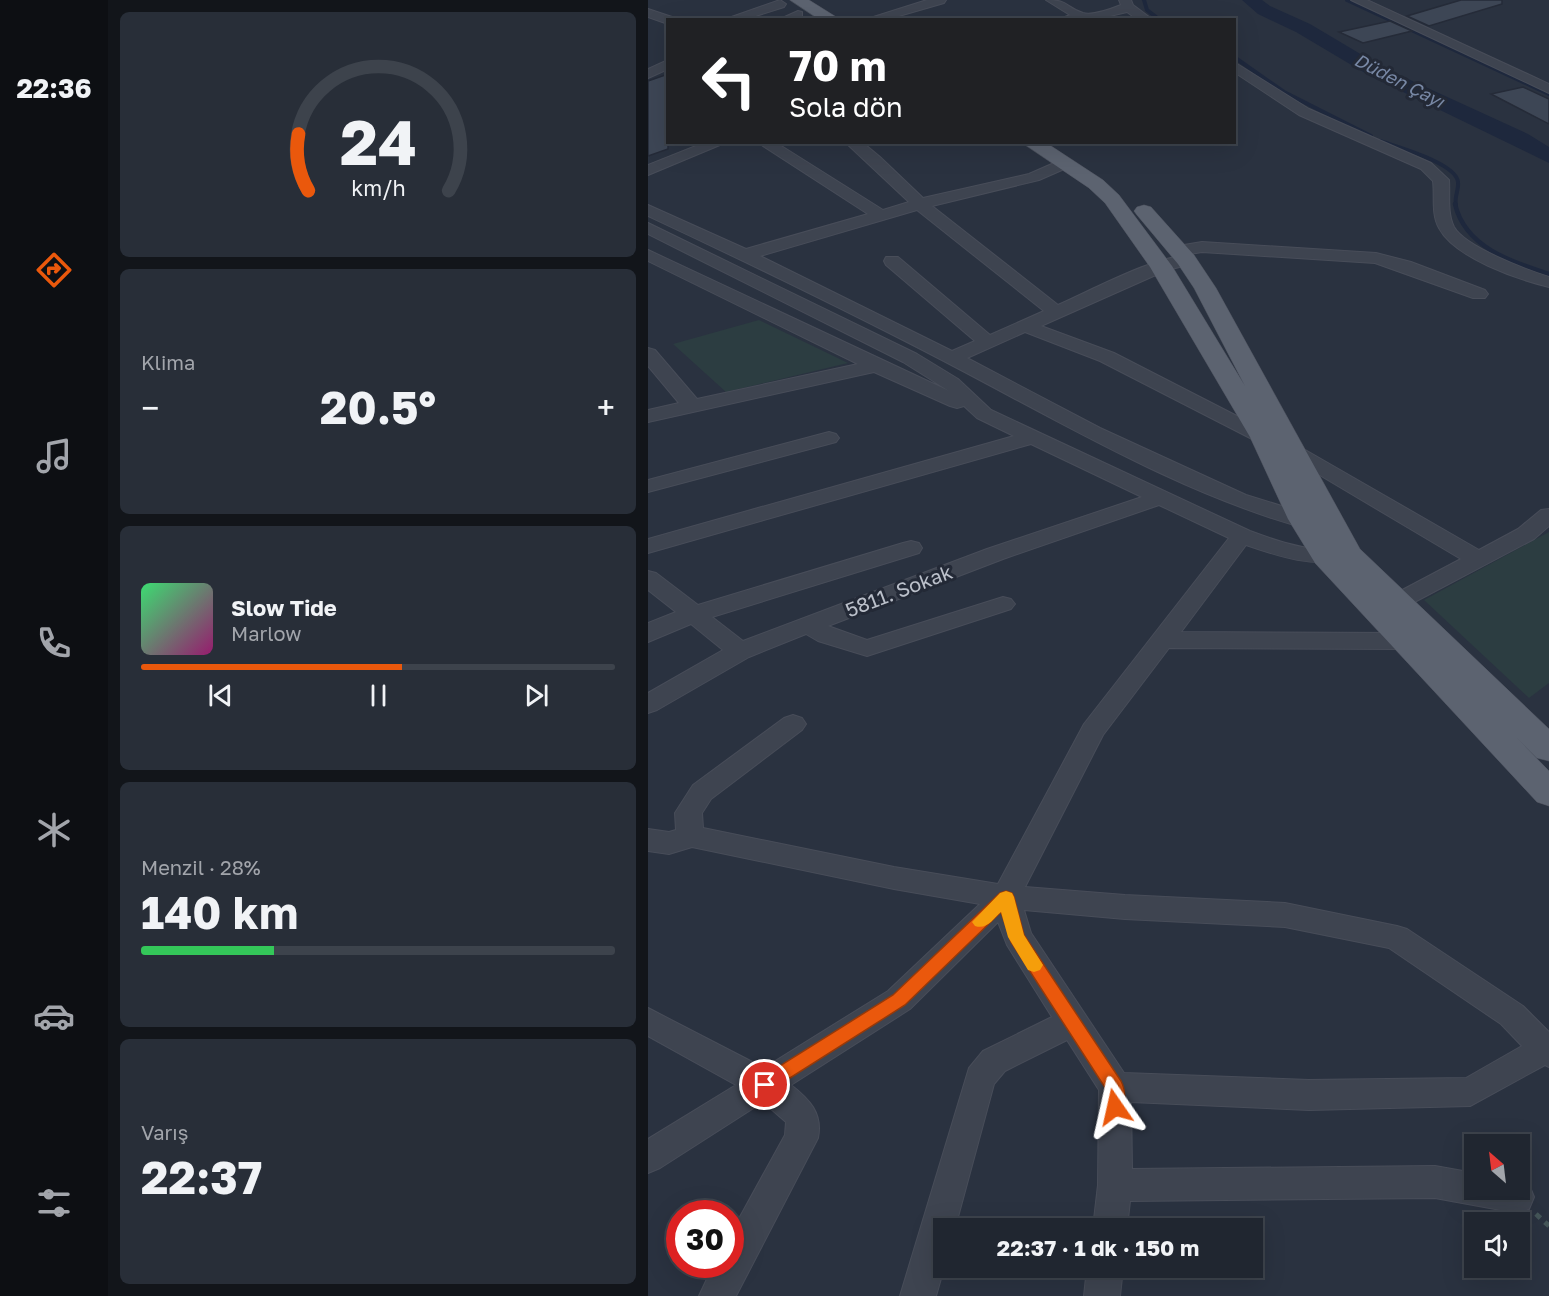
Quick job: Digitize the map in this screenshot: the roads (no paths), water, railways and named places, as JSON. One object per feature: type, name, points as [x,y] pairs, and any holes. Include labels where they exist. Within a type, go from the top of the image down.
[{"type":"main road","points":[[792,7],[827,18]]},
{"type":"main road","points":[[1035,144],[1060,153],[1096,184],[1205,288],[1293,451],[1336,547],[1405,641],[1549,793]]},
{"type":"main road","points":[[1175,259],[1302,519],[1397,602],[1549,749]]},
{"type":"street","points":[[648,1],[652,0]]},
{"type":"street","points":[[877,18],[940,0]]},
{"type":"street","points":[[1052,0],[1083,18],[1113,13],[1126,3],[1145,18]]},
{"type":"street","points":[[1357,0],[1549,89]]},
{"type":"street","points":[[885,3],[907,10]]},
{"type":"street","points":[[739,18],[792,7]]},
{"type":"street","points":[[762,18],[792,7]]},
{"type":"street","points":[[648,13],[666,19]]},
{"type":"street","points":[[648,74],[661,60]]},
{"type":"street","points":[[1236,67],[1304,112],[1426,166],[1441,180],[1442,211],[1446,229],[1461,243],[1490,259],[1549,282]]},
{"type":"street","points":[[648,170],[715,144]]},
{"type":"street","points":[[767,144],[880,215]]},
{"type":"street","points":[[855,144],[875,160],[920,204],[1056,312]]},
{"type":"street","points":[[745,255],[920,204],[1034,177],[1060,153]]},
{"type":"street","points":[[648,210],[745,255],[952,358],[1093,432],[1238,500],[1302,519]]},
{"type":"street","points":[[651,232],[910,358],[951,383],[984,414]]},
{"type":"street","points":[[952,358],[1202,247],[1376,258],[1405,266],[1479,294]]},
{"type":"street","points":[[648,255],[876,366],[984,414],[1242,536],[1290,553],[1336,547]]},
{"type":"street","points":[[892,261],[987,342]]},
{"type":"street","points":[[1025,326],[1107,357],[1263,437]]},
{"type":"street","points":[[648,354],[693,406]]},
{"type":"street","points":[[648,416],[910,358]]},
{"type":"street","points":[[648,546],[1032,437]]},
{"type":"street","points":[[648,486],[829,438]]},
{"type":"street","points":[[1293,451],[1478,559]]},
{"type":"street","name":"5811. Sokak","points":[[648,704],[740,651],[995,554],[1159,498]]},
{"type":"street","points":[[1397,602],[1526,534],[1549,515]]},
{"type":"street","points":[[648,1157],[899,1000],[1006,897],[1093,730],[1242,536]]},
{"type":"street","points":[[648,634],[659,627],[692,615],[911,548]]},
{"type":"street","points":[[648,578],[740,651]]},
{"type":"street","points":[[809,626],[851,645],[867,648],[1004,604]]},
{"type":"street","points":[[1164,640],[1405,641]]},
{"type":"street","points":[[692,836],[686,824],[687,816],[702,792],[793,724]]},
{"type":"street","points":[[648,840],[669,843],[692,836],[894,878],[1006,897],[1125,907],[1285,915],[1397,938],[1512,1015],[1548,1050],[1470,1092],[1309,1095],[1115,1087]]},
{"type":"street","points":[[1006,897],[1017,937],[1071,1023],[1115,1087],[1115,1185],[1111,1218]]},
{"type":"street","points":[[648,1021],[765,1085],[800,1114],[803,1130],[801,1138],[717,1296]]},
{"type":"street","points":[[918,1296],[980,1078],[994,1062],[1071,1023]]},
{"type":"street","points":[[1115,1185],[1436,1182],[1464,1187]]},
{"type":"street","points":[[1102,1296],[1104,1278]]},
{"type":"waterway","points":[[1144,0],[1147,10],[1157,18]]},
{"type":"waterway","name":"Düden Çayı","points":[[1251,0],[1264,10],[1303,28],[1377,72],[1520,139],[1549,156]]},
{"type":"waterway","points":[[1347,0],[1549,94]]},
{"type":"waterway","points":[[1236,58],[1284,92],[1371,136]]},
{"type":"waterway","points":[[1380,141],[1425,157],[1447,168],[1455,175],[1458,182],[1456,205]]},
{"type":"waterway","points":[[1455,204],[1460,219],[1479,242],[1505,258],[1549,274]]}]
